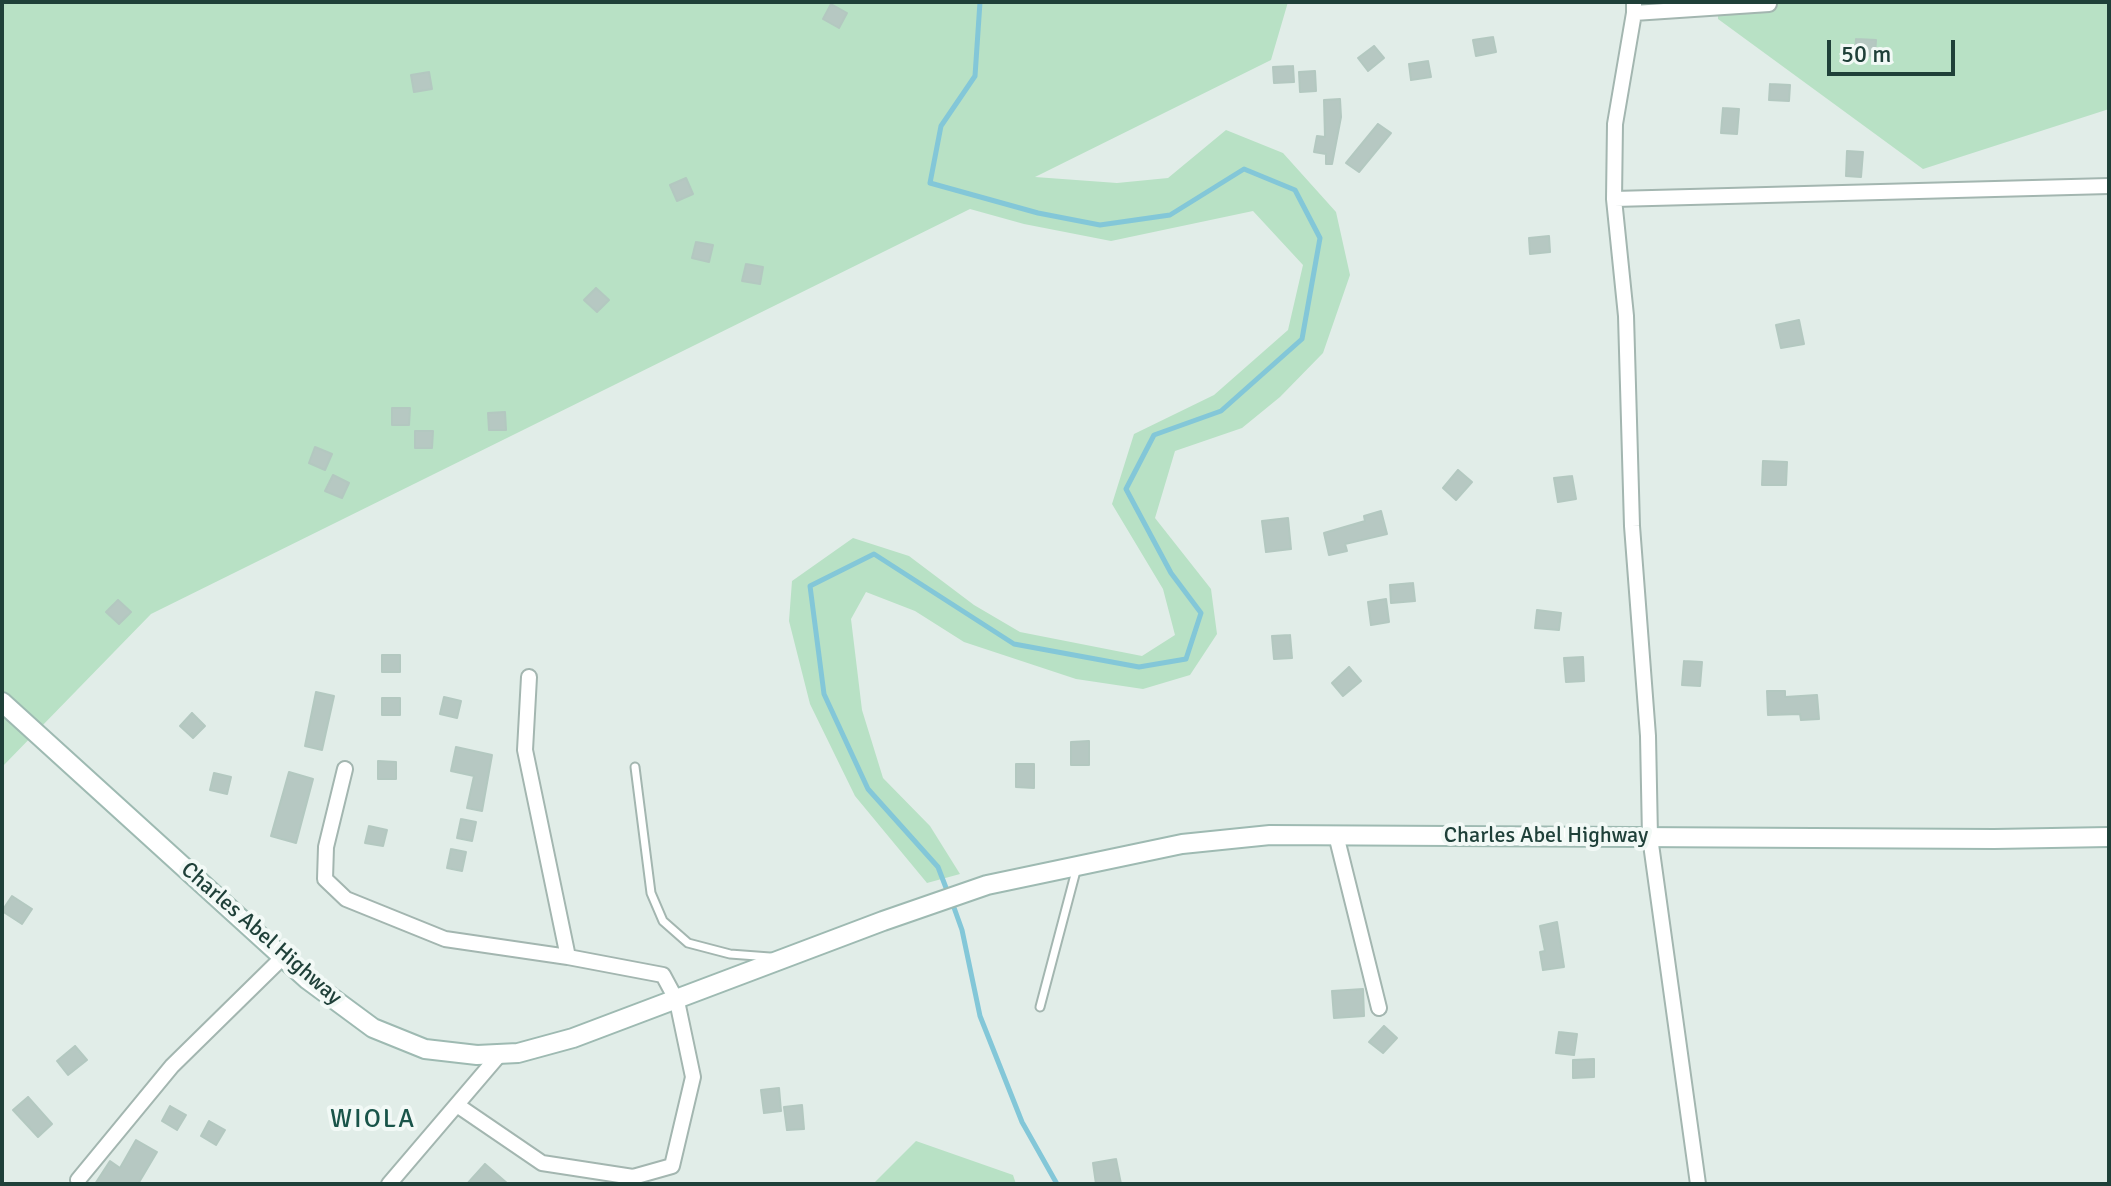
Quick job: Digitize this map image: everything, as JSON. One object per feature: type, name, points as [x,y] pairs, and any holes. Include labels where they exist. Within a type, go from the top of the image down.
[{"type":"main road","name":"Charles Abel Highway","points":[[2,702],[308,980],[373,1028],[425,1049],[477,1055],[518,1053],[573,1038],[987,885],[1182,844],[1270,835],[2109,837]]},
{"type":"street","points":[[1698,1184],[1650,837],[1648,736],[1632,526],[1626,316],[1614,199],[1615,124],[1634,7],[1769,4]]},
{"type":"street","points":[[1614,199],[2109,186]]},
{"type":"street","points":[[529,677],[525,750],[568,957]]},
{"type":"street","points":[[345,769],[326,847],[325,879],[346,899],[445,939],[663,975],[677,1001],[693,1077],[672,1166],[633,1177],[542,1163],[457,1105]]},
{"type":"street","points":[[1336,835],[1379,1008]]},
{"type":"street","points":[[78,1180],[172,1066],[283,957]]},
{"type":"street","points":[[389,1184],[500,1054]]},
{"type":"lane","points":[[635,767],[651,893],[663,921],[688,943],[730,954],[784,958]]},
{"type":"lane","points":[[1040,1007],[1077,865]]},
{"type":"green space","points":[[2,2],[1288,2],[1271,60],[1035,177],[1117,183],[1168,178],[1226,130],[1283,153],[1336,212],[1350,275],[1323,353],[1280,397],[1242,428],[1175,451],[1155,518],[1211,589],[1217,634],[1190,675],[1143,689],[1076,679],[964,642],[915,611],[866,592],[851,619],[862,710],[883,778],[930,826],[960,874],[927,883],[855,796],[810,704],[789,621],[792,581],[853,538],[909,556],[974,605],[1020,632],[1142,656],[1175,635],[1163,589],[1112,504],[1134,434],[1214,395],[1288,330],[1303,265],[1253,211],[1111,241],[1024,224],[970,209],[151,614],[2,767]]},
{"type":"green space","points":[[1718,2],[2109,2],[2109,109],[1923,169],[1718,19]]},
{"type":"green space","points":[[916,1141],[1013,1175],[1016,1184],[873,1184]]},
{"type":"building","points":[[831,4],[847,13],[839,28],[823,19]]},
{"type":"building","points":[[1493,37],[1496,52],[1476,56],[1473,40]]},
{"type":"building","points":[[1856,39],[1876,40],[1875,56],[1855,55]]},
{"type":"building","points":[[1374,46],[1384,58],[1368,71],[1358,58]]},
{"type":"building","points":[[1428,61],[1431,77],[1411,80],[1409,64]]},
{"type":"building","points":[[1293,66],[1294,82],[1274,83],[1273,67]]},
{"type":"building","points":[[1315,71],[1316,91],[1300,92],[1299,72]]},
{"type":"building","points":[[429,72],[432,89],[414,92],[411,75]]},
{"type":"building","points":[[1770,84],[1790,85],[1789,101],[1769,100]]},
{"type":"building","points":[[1340,99],[1341,117],[1332,164],[1326,164],[1326,154],[1314,152],[1317,136],[1325,137],[1324,100]]},
{"type":"building","points":[[1723,108],[1739,109],[1737,134],[1721,133]]},
{"type":"building","points":[[1378,124],[1391,133],[1359,172],[1346,163]]},
{"type":"building","points":[[1847,151],[1863,152],[1861,177],[1846,176]]},
{"type":"building","points":[[686,178],[693,194],[677,201],[670,185]]},
{"type":"building","points":[[1549,236],[1550,252],[1530,254],[1529,238]]},
{"type":"building","points":[[696,242],[713,245],[709,262],[692,258]]},
{"type":"building","points":[[746,264],[763,267],[760,284],[742,281]]},
{"type":"building","points":[[596,288],[609,300],[597,312],[584,300]]},
{"type":"building","points":[[1799,320],[1804,344],[1781,348],[1776,325]]},
{"type":"building","points":[[392,408],[410,408],[409,425],[392,425]]},
{"type":"building","points":[[505,412],[506,430],[489,430],[488,413]]},
{"type":"building","points":[[415,431],[433,431],[432,448],[415,448]]},
{"type":"building","points":[[315,447],[332,454],[325,470],[309,463]]},
{"type":"building","points":[[1763,461],[1787,462],[1786,485],[1762,485]]},
{"type":"building","points":[[1458,470],[1472,482],[1456,500],[1443,488]]},
{"type":"building","points":[[333,475],[349,483],[342,498],[325,491]]},
{"type":"building","points":[[1572,476],[1576,499],[1558,502],[1554,478]]},
{"type":"building","points":[[1381,511],[1387,534],[1345,544],[1347,551],[1329,555],[1324,533],[1365,521],[1364,516]]},
{"type":"building","points":[[1288,518],[1291,549],[1266,552],[1262,521]]},
{"type":"building","points":[[1413,583],[1415,601],[1391,603],[1390,585]]},
{"type":"building","points":[[1386,599],[1389,622],[1371,625],[1368,602]]},
{"type":"building","points":[[118,600],[131,612],[119,624],[106,612]]},
{"type":"building","points":[[1537,610],[1561,613],[1559,630],[1535,628]]},
{"type":"building","points":[[1290,635],[1292,658],[1274,659],[1272,636]]},
{"type":"building","points":[[382,655],[400,655],[400,672],[382,672]]},
{"type":"building","points":[[1583,657],[1584,681],[1566,682],[1564,658]]},
{"type":"building","points":[[1684,661],[1702,662],[1700,686],[1682,685]]},
{"type":"building","points":[[1349,667],[1361,681],[1343,696],[1332,683]]},
{"type":"building","points":[[1767,691],[1785,691],[1785,697],[1817,695],[1819,719],[1801,720],[1800,714],[1768,715]]},
{"type":"building","points":[[316,692],[334,696],[322,750],[305,746]]},
{"type":"building","points":[[444,697],[461,701],[457,718],[440,714]]},
{"type":"building","points":[[382,698],[400,698],[400,715],[382,715]]},
{"type":"building","points":[[192,713],[205,726],[193,738],[180,726]]},
{"type":"building","points":[[1089,741],[1089,765],[1071,765],[1071,742]]},
{"type":"building","points":[[456,747],[492,755],[482,811],[467,808],[474,776],[451,771]]},
{"type":"building","points":[[378,761],[396,762],[396,779],[378,779]]},
{"type":"building","points":[[1016,764],[1034,764],[1034,788],[1016,787]]},
{"type":"building","points":[[289,772],[313,779],[296,843],[271,836]]},
{"type":"building","points":[[214,773],[231,777],[227,794],[210,790]]},
{"type":"building","points":[[461,819],[476,822],[472,841],[457,838]]},
{"type":"building","points":[[369,826],[387,830],[383,846],[365,843]]},
{"type":"building","points":[[451,849],[466,852],[462,871],[447,868]]},
{"type":"building","points":[[12,896],[32,909],[22,924],[2,911]]},
{"type":"building","points":[[1557,922],[1564,967],[1543,970],[1540,952],[1545,951],[1540,926]]},
{"type":"building","points":[[1363,989],[1364,1016],[1334,1018],[1332,991]]},
{"type":"building","points":[[1384,1026],[1397,1038],[1383,1053],[1369,1042]]},
{"type":"building","points":[[1559,1032],[1577,1034],[1574,1055],[1556,1053]]},
{"type":"building","points":[[75,1046],[87,1060],[68,1075],[57,1061]]},
{"type":"building","points":[[1594,1059],[1594,1077],[1573,1078],[1573,1060]]},
{"type":"building","points":[[779,1088],[781,1111],[764,1113],[761,1090]]},
{"type":"building","points":[[28,1097],[52,1124],[38,1137],[13,1110]]},
{"type":"building","points":[[802,1105],[804,1129],[787,1130],[784,1107]]},
{"type":"building","points":[[170,1106],[186,1115],[177,1130],[162,1121]]},
{"type":"building","points":[[209,1121],[225,1130],[216,1145],[201,1136]]},
{"type":"building","points":[[136,1140],[157,1152],[138,1184],[95,1184],[110,1161],[120,1168]]},
{"type":"building","points":[[1116,1159],[1121,1184],[1096,1184],[1093,1163]]},
{"type":"building","points":[[485,1164],[508,1184],[467,1184]]},
{"type":"waterway","points":[[948,893],[938,867],[868,789],[824,694],[810,586],[874,554],[1014,644],[1139,667],[1186,659],[1201,613],[1171,573],[1126,489],[1154,435],[1221,411],[1302,339],[1320,238],[1295,190],[1244,169],[1170,215],[1100,225],[1038,213],[930,183],[941,126],[975,76],[980,2]]},
{"type":"waterway","points":[[952,902],[962,930],[980,1016],[1022,1122],[1057,1184]]},
{"type":"district","name":"WIOLA","points":[[373,1120]]}]
